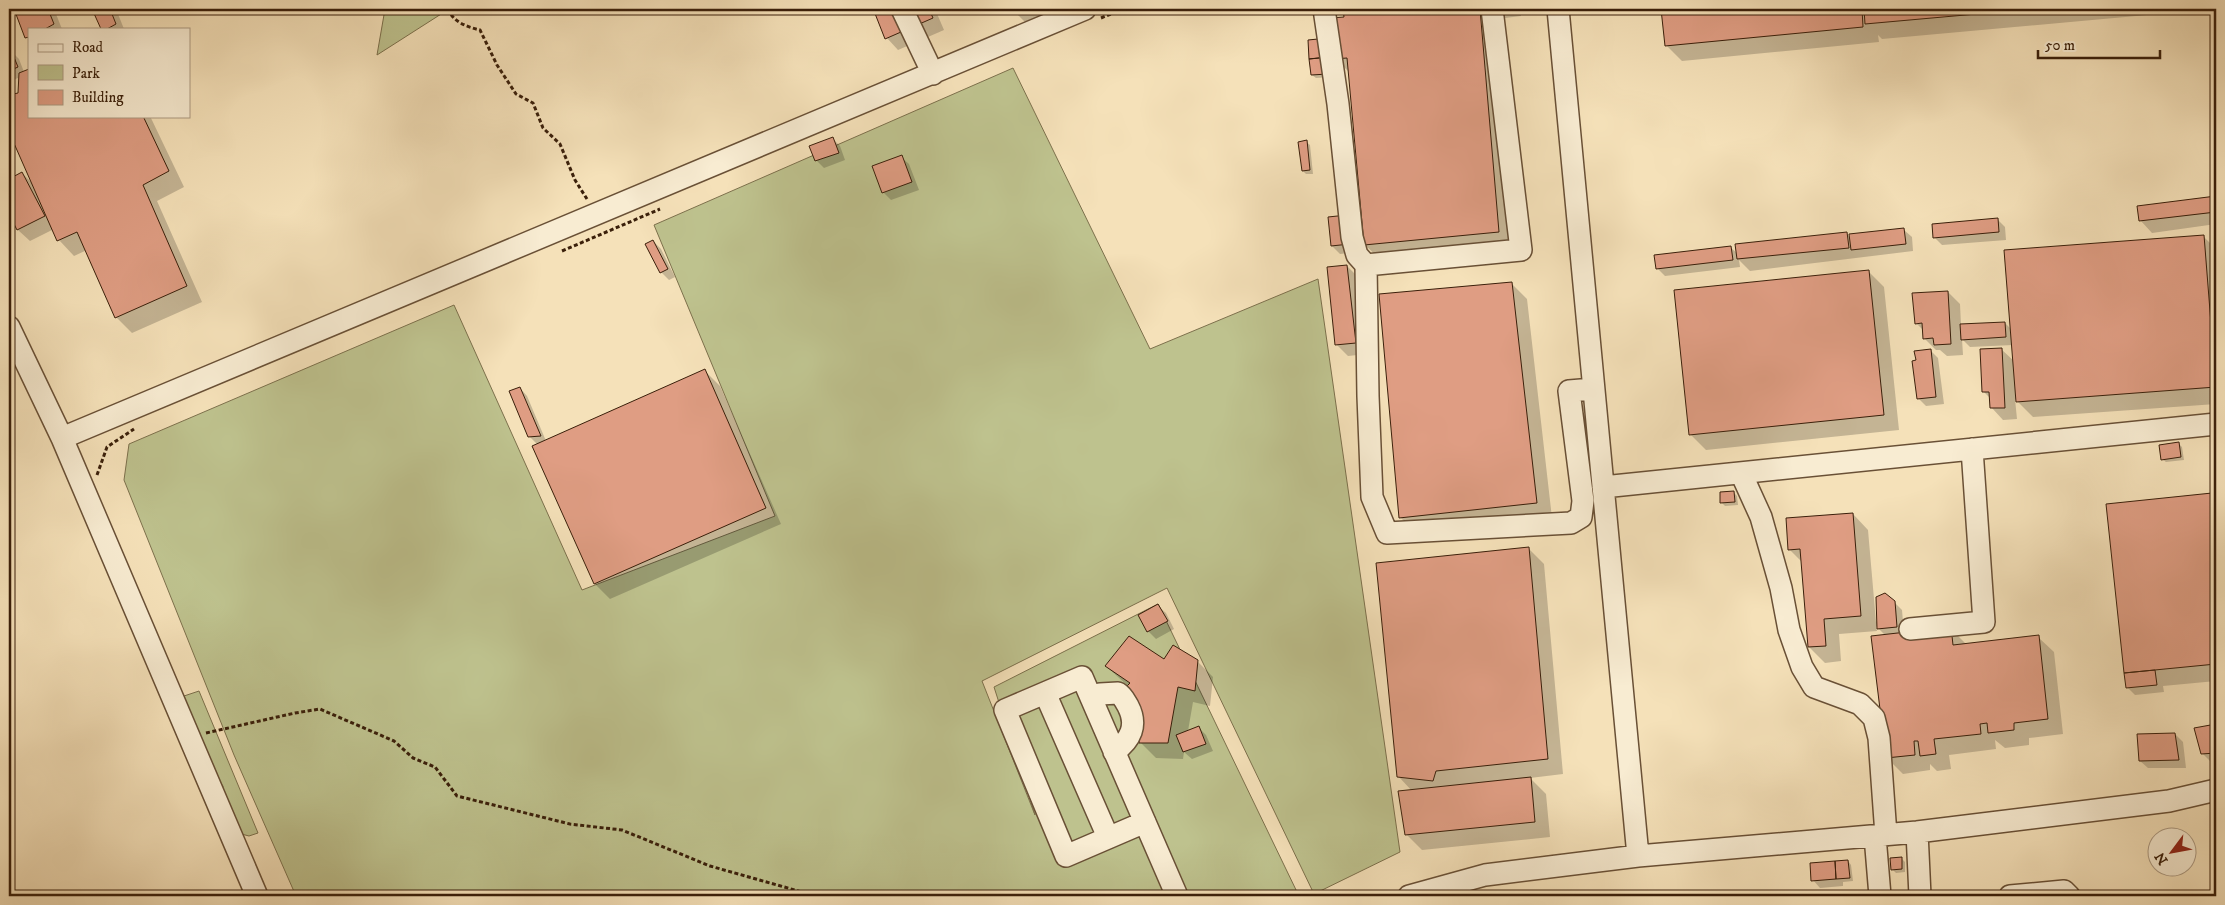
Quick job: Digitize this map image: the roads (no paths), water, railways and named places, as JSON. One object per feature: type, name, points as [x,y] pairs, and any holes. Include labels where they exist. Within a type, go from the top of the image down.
[{"type":"street","points":[[902,9],[933,74]]},
{"type":"street","points":[[1324,9],[1338,104],[1352,237],[1357,255],[1366,264],[1372,497],[1387,533],[1571,523],[1581,517],[1583,501],[1569,391],[1594,389]]},
{"type":"street","points":[[1366,264],[1520,250],[1492,9]]},
{"type":"street","points":[[1558,9],[1638,856]]},
{"type":"street","points":[[62,438],[933,74],[1091,14]]},
{"type":"street","points":[[9,327],[201,734],[257,896]]},
{"type":"street","points":[[1603,487],[2216,424]]},
{"type":"street","points":[[1910,629],[1984,622],[1972,449]]},
{"type":"street","points":[[1741,473],[1761,517],[1780,588],[1788,630],[1802,667],[1814,687],[1860,704],[1874,718],[1879,738],[1880,896]]},
{"type":"street","points":[[1145,822],[1066,856],[1004,710],[1082,677],[1114,752],[1145,822],[1177,896]]},
{"type":"street","points":[[1045,692],[1108,837]]},
{"type":"street","points":[[1091,698],[1100,694],[1118,693],[1129,707],[1133,722],[1131,735],[1125,744],[1114,752]]},
{"type":"street","points":[[1409,896],[1485,875],[1638,856],[1917,832],[2169,801],[2216,790]]},
{"type":"street","points":[[2169,801],[2216,803]]},
{"type":"street","points":[[1917,832],[1920,896]]},
{"type":"street","points":[[2010,896],[2064,891],[2069,896]]}]
